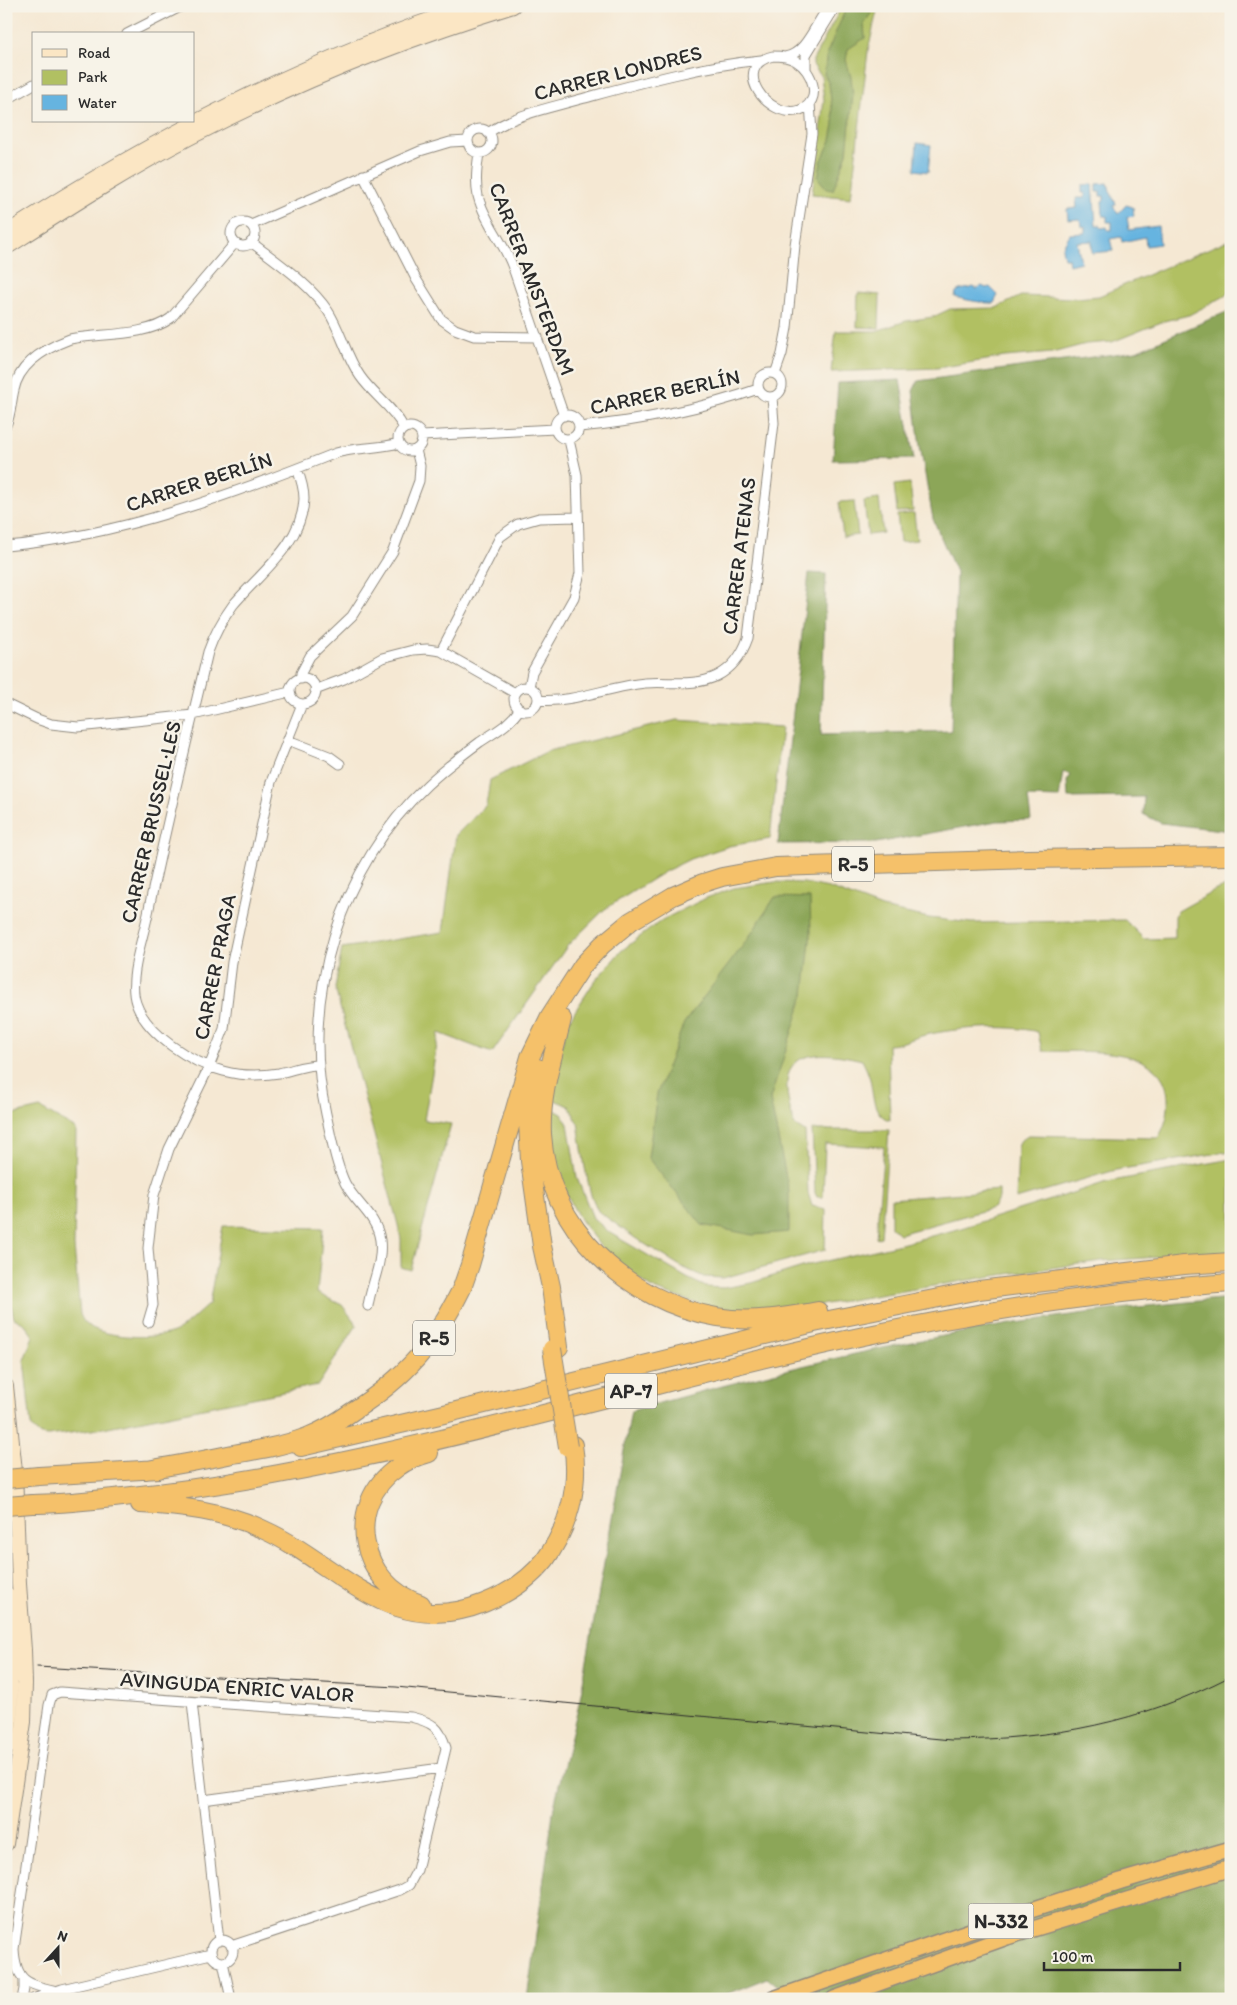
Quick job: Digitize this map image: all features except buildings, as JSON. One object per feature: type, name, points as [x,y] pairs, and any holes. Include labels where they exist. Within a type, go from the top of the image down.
[{"type":"highway","name":"R-5","points":[[148,1470],[265,1449],[307,1437],[340,1420],[373,1398],[398,1379],[420,1356],[447,1319],[462,1288],[534,1046],[583,965],[616,934],[642,914],[673,896],[702,883],[736,874],[776,867],[1029,859],[1231,856]]},
{"type":"highway","points":[[555,1348],[551,1286],[542,1246],[532,1183],[528,1134],[536,1075],[550,1036],[584,980],[612,949],[633,931],[685,899],[723,885],[753,877],[798,872],[1231,867]]},
{"type":"highway","points":[[562,1019],[548,1072],[542,1106],[543,1144],[555,1188],[568,1216],[595,1253],[635,1286],[678,1307],[717,1317],[746,1320],[768,1319],[1050,1274],[1118,1267],[1184,1265]]},
{"type":"highway","name":"R-5","points":[[476,1431],[445,1448],[418,1456],[398,1467],[379,1485],[369,1506],[365,1522],[365,1541],[372,1563],[390,1588],[410,1601],[433,1606],[464,1604],[490,1595],[526,1571],[548,1546],[561,1518],[568,1484],[570,1446],[555,1348],[527,1191],[523,1145],[526,1103],[543,1033]]},
{"type":"highway","name":"AP-7","points":[[6,1480],[39,1476],[148,1470],[276,1452],[318,1444],[823,1321],[979,1290],[1184,1265],[1231,1262]]},
{"type":"highway","name":"AP-7","points":[[6,1506],[56,1504],[164,1493],[258,1479],[380,1455],[800,1349],[940,1319],[1105,1295],[1231,1284]]},
{"type":"highway","points":[[56,1504],[98,1507],[140,1504],[165,1505],[217,1513],[243,1521],[273,1534],[380,1601],[413,1611],[456,1611],[484,1603],[512,1589],[532,1573],[551,1550],[564,1526],[572,1499],[575,1466],[570,1446]]},
{"type":"highway","name":"N-332","points":[[773,1998],[1016,1915],[1231,1849]]},
{"type":"highway","name":"N-332","points":[[834,1999],[1008,1937],[1231,1868]]},
{"type":"highway","points":[[1125,1900],[1231,1876]]},
{"type":"main road","points":[[6,233],[126,166],[248,94],[346,51],[470,6]]},
{"type":"main road","points":[[6,248],[126,166],[299,86],[431,33],[513,6]]},
{"type":"main road","points":[[6,1386],[15,1471],[19,1584],[17,1650],[11,1682],[10,1720],[6,1749]]},
{"type":"main road","points":[[6,1593],[25,1683],[24,1722],[6,1844]]},
{"type":"street","points":[[132,32],[182,6]]},
{"type":"street","points":[[784,57],[798,52],[829,6]]},
{"type":"street","points":[[806,70],[806,55],[836,6]]},
{"type":"street","points":[[775,374],[782,354],[787,328],[795,245],[812,134],[810,102],[814,84],[806,70],[796,61],[773,56],[761,60],[754,73],[754,85],[758,93],[768,102],[781,108],[800,110],[810,102]]},
{"type":"street","name":"CARRER LONDRES","points":[[488,133],[502,123],[518,117],[613,91],[729,63],[761,60]]},
{"type":"street","points":[[6,100],[32,85]]},
{"type":"street","points":[[482,130],[488,133],[491,137],[491,145],[486,151],[479,153],[470,148],[468,141],[474,131],[482,130]]},
{"type":"street","points":[[252,225],[363,175],[436,146],[450,142],[468,141]]},
{"type":"street","name":"CARRER AMSTERDAM","points":[[479,153],[477,181],[481,204],[506,250],[538,337],[547,370],[564,416]]},
{"type":"street","points":[[363,175],[420,286],[441,319],[455,329],[474,336],[538,337]]},
{"type":"street","points":[[244,221],[252,225],[255,232],[251,242],[243,246],[235,243],[230,233],[233,226],[244,221]]},
{"type":"street","points":[[251,242],[297,278],[324,306],[332,318],[360,376],[394,412],[404,428]]},
{"type":"street","points":[[6,425],[16,380],[29,362],[70,339],[148,329],[164,324],[235,243]]},
{"type":"street","points":[[768,373],[775,374],[779,377],[782,385],[780,392],[772,397],[765,397],[758,389],[757,384],[761,376],[768,373]]},
{"type":"street","name":"CARRER BERLÍN","points":[[579,427],[672,412],[758,389]]},
{"type":"street","name":"CARRER ATENAS","points":[[538,700],[554,701],[645,683],[688,683],[708,680],[727,670],[744,651],[748,638],[774,423],[772,397]]},
{"type":"street","points":[[564,416],[575,418],[579,427],[576,436],[569,440],[561,438],[555,429],[557,420],[564,416]]},
{"type":"street","points":[[404,428],[415,428],[422,436],[421,445],[416,450],[407,451],[399,443],[398,436],[404,428]]},
{"type":"street","points":[[422,436],[555,429]]},
{"type":"street","points":[[529,687],[532,672],[568,610],[578,586],[580,573],[576,465],[569,440]]},
{"type":"street","name":"CARRER BERLÍN","points":[[6,546],[56,540],[136,521],[229,494],[345,450],[388,446],[399,443]]},
{"type":"street","points":[[301,679],[301,673],[310,656],[352,616],[393,551],[419,481],[419,460],[416,450]]},
{"type":"street","name":"CARRER BRUSSEL·LES","points":[[298,469],[304,496],[300,520],[280,556],[234,605],[216,630],[208,652],[158,864],[136,972],[134,992],[136,1004],[141,1013],[162,1038],[177,1050],[209,1067],[252,1075],[279,1072],[305,1065],[319,1065]]},
{"type":"street","points":[[441,651],[500,537],[518,524],[533,520],[577,518]]},
{"type":"street","points":[[315,690],[344,679],[382,658],[397,653],[427,649],[441,651],[515,693]]},
{"type":"street","points":[[301,679],[311,682],[315,690],[312,700],[302,704],[293,700],[290,692],[292,685],[301,679]]},
{"type":"street","points":[[521,687],[529,687],[536,691],[538,700],[532,709],[524,711],[514,701],[515,693],[521,687]]},
{"type":"street","points":[[6,704],[51,724],[78,727],[193,715],[290,692]]},
{"type":"street","name":"CARRER PRAGA","points":[[148,1322],[152,1305],[148,1258],[149,1228],[154,1195],[169,1149],[209,1067],[224,1029],[232,962],[271,782],[302,704]]},
{"type":"street","points":[[368,1306],[378,1269],[380,1253],[379,1234],[369,1214],[342,1178],[325,1113],[319,1065],[320,1008],[328,954],[336,928],[352,890],[366,863],[395,820],[424,787],[476,745],[507,725],[520,709]]},
{"type":"street","points":[[288,740],[329,756],[340,764]]},
{"type":"street","name":"AVINGUDA ENRIC VALOR","points":[[24,1979],[15,1965],[14,1949],[52,1695],[60,1692],[411,1717],[429,1721],[443,1735],[446,1748],[414,1877],[409,1885],[400,1890],[231,1946]]},
{"type":"street","points":[[192,1702],[219,1941]]},
{"type":"street","points":[[203,1800],[441,1768]]},
{"type":"street","points":[[219,1941],[225,1941],[231,1946],[230,1958],[223,1962],[216,1960],[212,1954],[214,1944],[219,1941]]},
{"type":"street","points":[[33,1999],[57,1991],[212,1954]]},
{"type":"street","points":[[223,1962],[231,1999]]},
{"type":"street","points":[[22,1999],[24,1979],[38,1987],[57,1991]]},
{"type":"green space","points":[[842,6],[878,6],[868,51],[851,198],[812,194],[824,100],[821,76],[813,65],[813,60]]},
{"type":"green space","points":[[847,6],[874,6],[873,11],[864,23],[865,38],[848,49],[846,60],[851,77],[853,95],[847,153],[833,190],[827,189],[818,178],[821,162],[831,140],[834,124],[829,84],[824,74],[827,53]]},
{"type":"green space","points":[[1226,241],[1231,248],[1231,289],[1225,296],[1189,315],[1164,321],[1112,342],[1086,344],[1052,353],[1005,357],[937,368],[831,372],[836,331],[876,331],[906,321],[933,317],[950,309],[996,308],[1021,296],[1076,298],[1099,296]]},
{"type":"green space","points":[[858,293],[880,295],[879,328],[857,327]]},
{"type":"green space","points":[[1231,310],[1231,831],[1161,823],[1143,814],[1144,797],[1068,798],[1067,781],[1071,775],[1063,772],[1059,798],[1028,797],[1031,820],[997,821],[876,843],[778,844],[809,573],[826,574],[821,735],[951,731],[956,572],[933,519],[920,446],[913,391],[918,381],[1136,351]]},
{"type":"green space","points":[[900,380],[914,459],[833,460],[838,383]]},
{"type":"green space","points":[[910,483],[913,511],[897,512],[894,485]]},
{"type":"green space","points":[[879,499],[883,533],[868,535],[864,501]]},
{"type":"green space","points":[[854,501],[858,535],[843,537],[839,502]]},
{"type":"green space","points":[[914,513],[917,540],[900,542],[897,515]]},
{"type":"green space","points":[[677,720],[782,727],[770,839],[729,846],[690,859],[664,872],[605,909],[568,945],[492,1053],[439,1033],[424,1120],[451,1124],[411,1270],[401,1267],[401,1239],[398,1225],[335,988],[342,948],[443,932],[456,835],[486,805],[490,780],[548,751]]},
{"type":"green space","points":[[775,882],[804,883],[829,888],[882,908],[929,918],[972,923],[1125,920],[1144,939],[1175,938],[1175,916],[1178,911],[1231,884],[1231,1151],[1116,1170],[1016,1199],[1018,1146],[1023,1138],[1028,1135],[1158,1138],[1165,1123],[1168,1108],[1168,1097],[1163,1079],[1152,1067],[1136,1059],[1117,1054],[1042,1051],[1038,1032],[997,1028],[967,1029],[938,1033],[888,1045],[890,1120],[880,1114],[874,1103],[870,1079],[862,1060],[828,1055],[805,1057],[796,1062],[790,1070],[787,1088],[794,1125],[805,1132],[808,1193],[812,1206],[826,1209],[825,1250],[723,1278],[704,1277],[682,1267],[635,1238],[598,1211],[591,1195],[578,1123],[569,1106],[552,1099],[550,1080],[570,1019],[594,982],[621,951],[662,920],[706,898],[734,888]]},
{"type":"green space","points":[[775,897],[810,898],[811,932],[804,995],[770,1099],[789,1192],[789,1232],[753,1235],[702,1225],[648,1158],[657,1094],[684,1023],[748,939]]},
{"type":"green space","points":[[549,1107],[562,1114],[568,1124],[577,1178],[593,1218],[610,1233],[706,1287],[723,1288],[751,1283],[809,1265],[901,1244],[958,1229],[1107,1182],[1231,1159],[1231,1252],[1101,1261],[993,1276],[784,1311],[720,1311],[656,1290],[625,1270],[601,1247],[581,1221],[565,1192],[555,1161],[549,1131]]},
{"type":"green space","points":[[40,1108],[76,1129],[74,1246],[80,1314],[86,1324],[97,1330],[119,1335],[145,1337],[176,1331],[209,1304],[223,1226],[323,1228],[317,1293],[342,1305],[357,1325],[318,1385],[98,1429],[49,1436],[40,1435],[36,1432],[31,1425],[24,1360],[33,1336],[25,1324],[14,1318],[6,1280],[6,1116]]},
{"type":"green space","points":[[812,1130],[889,1130],[881,1237],[876,1238],[884,1147],[825,1144],[823,1197],[817,1197],[815,1193]]},
{"type":"green space","points":[[999,1190],[999,1198],[993,1208],[899,1234],[891,1227],[891,1199]]},
{"type":"green space","points":[[1231,1298],[1231,1999],[794,1999],[767,1978],[714,1999],[527,1999],[554,1806],[580,1699],[631,1411],[832,1359],[985,1328],[1084,1313]]},
{"type":"water","points":[[917,143],[931,145],[928,172],[915,170]]},
{"type":"water","points":[[1108,183],[1116,204],[1113,206],[1118,214],[1126,205],[1133,207],[1134,216],[1127,217],[1129,230],[1158,226],[1160,244],[1146,246],[1145,237],[1122,242],[1121,237],[1110,239],[1113,251],[1092,253],[1092,241],[1077,242],[1081,262],[1069,265],[1068,258],[1064,258],[1062,248],[1070,234],[1085,233],[1085,226],[1081,227],[1080,219],[1068,220],[1067,209],[1077,208],[1076,198],[1085,198],[1085,193],[1082,193],[1082,185],[1093,184],[1096,225],[1112,230],[1112,222],[1107,222],[1107,216],[1103,216],[1102,201],[1104,196],[1100,196],[1100,192],[1097,192],[1097,184]]},
{"type":"water","points":[[982,286],[990,287],[998,295],[994,303],[955,297],[956,292],[962,289],[972,287],[977,289]]},
{"type":"tram line","points":[[37,1667],[396,1687],[951,1740],[1025,1736],[1061,1732],[1095,1725],[1163,1706],[1231,1676]]}]
